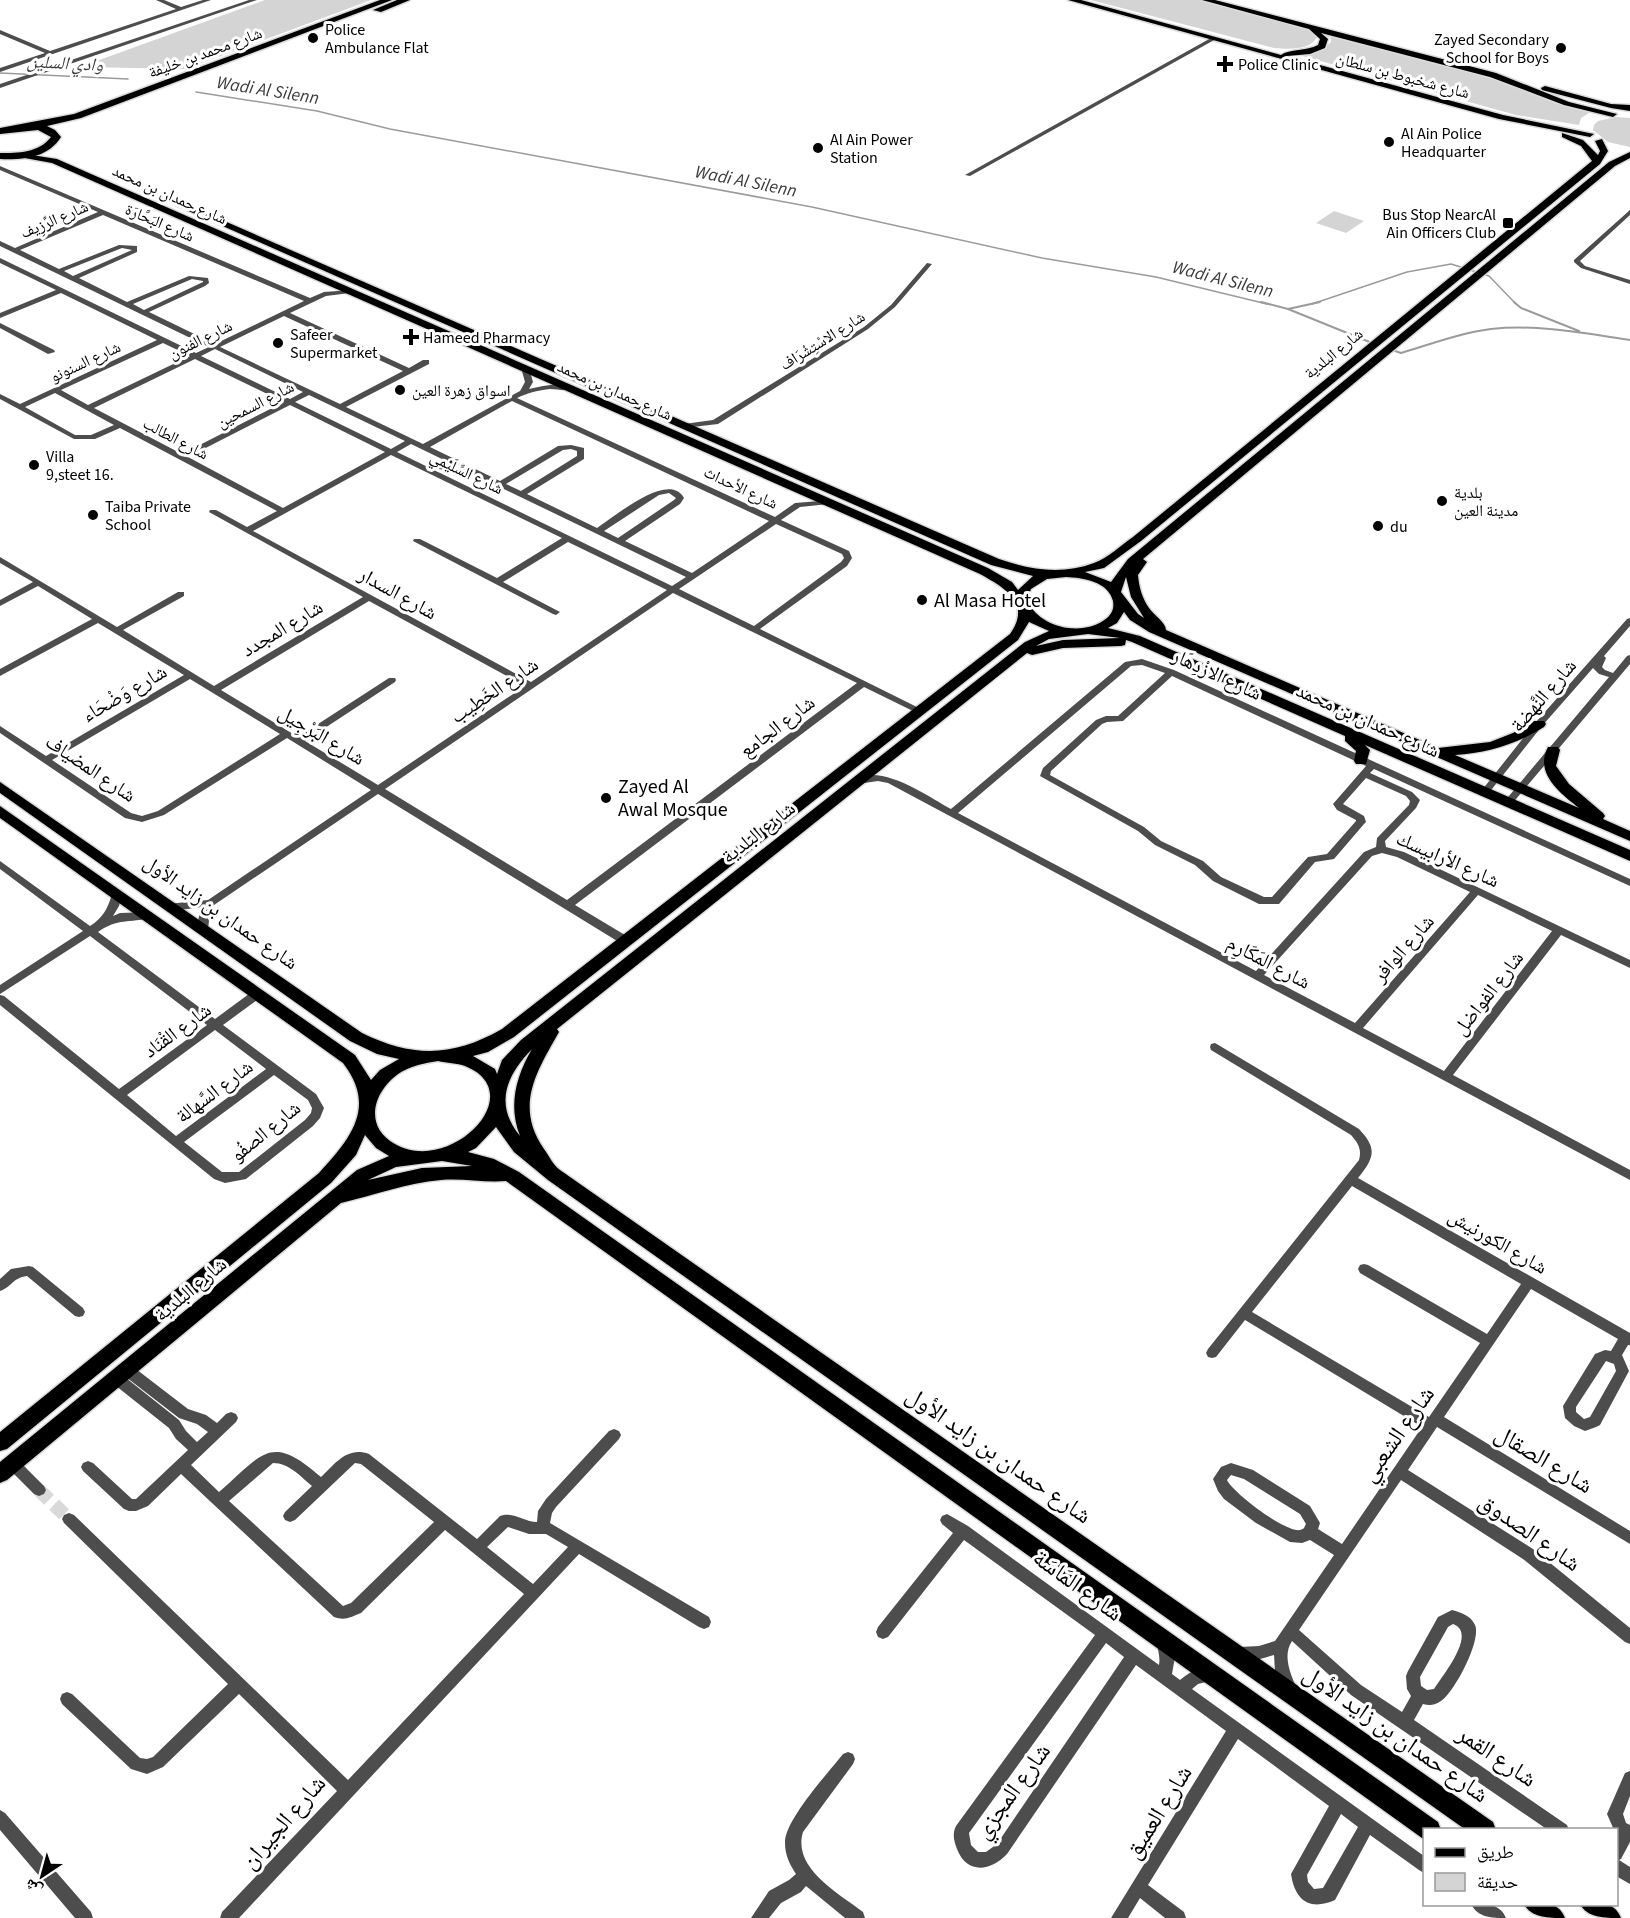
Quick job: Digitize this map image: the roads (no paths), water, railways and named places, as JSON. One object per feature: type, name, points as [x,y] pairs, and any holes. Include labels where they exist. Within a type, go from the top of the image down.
[{"type":"highway","name":"شارع محمد بن خليفة","points":[[0,131],[77,116],[388,0]]},
{"type":"highway","name":"شارع محمد بن خليفة","points":[[0,156],[37,152],[59,135],[405,0]]},
{"type":"highway","points":[[30,126],[48,129],[59,135]]},
{"type":"main road","name":"شارع شخبوط بن سلطان","points":[[1072,0],[1502,117],[1590,134]]},
{"type":"main road","name":"شارع شخبوط بن سلطان","points":[[1206,0],[1493,75],[1569,106],[1612,114]]},
{"type":"main road","points":[[1264,52],[1296,54],[1318,48],[1324,44],[1324,39],[1312,28]]},
{"type":"main road","points":[[1493,75],[1630,113]]},
{"type":"main road","points":[[1630,113],[1612,114],[1589,121],[1586,128],[1599,141],[1630,149]]},
{"type":"main road","points":[[1502,117],[1576,139],[1591,149],[1597,162]]},
{"type":"main road","name":"شارع حمدان بن محمد","points":[[59,135],[56,150],[66,156],[995,562],[1018,570],[1049,575]]},
{"type":"main road","points":[[1597,162],[1604,151],[1599,141]]},
{"type":"main road","name":"شارع حمدان بن محمد","points":[[22,155],[54,161],[992,574],[1008,585],[1023,606]]},
{"type":"main road","name":"شارع البلدية","points":[[1117,595],[1118,579],[1127,566],[1509,248],[1608,168],[1630,155]]},
{"type":"main road","points":[[1608,168],[1630,160]]},
{"type":"main road","name":"شارع البلدية","points":[[1066,573],[1100,566],[1115,557],[1597,162]]},
{"type":"main road","points":[[1154,545],[1132,575],[1133,588],[1149,616],[1184,642]]},
{"type":"main road","points":[[1066,573],[1100,580],[1117,595],[1120,606],[1118,614],[1101,627],[1088,630],[1068,631],[1037,622],[1023,606],[1025,587],[1049,575],[1066,573]]},
{"type":"main road","name":"شارع حمدان بن محمد","points":[[1117,595],[1129,612],[1142,623],[1398,735],[1491,785],[1508,803],[1630,856]]},
{"type":"main road","name":"شارع البلدية","points":[[452,1056],[482,1048],[508,1033],[921,711],[1014,637],[1022,626],[1023,606]]},
{"type":"main road","name":"شارع حمدان بن محمد","points":[[1088,630],[1123,635],[1335,727]]},
{"type":"main road","name":"شارع البلدية","points":[[498,1102],[502,1077],[517,1053],[1010,660],[1037,640],[1068,631]]},
{"type":"main road","points":[[1010,660],[1043,647],[1093,642],[1127,643],[1160,650]]},
{"type":"main road","points":[[1398,735],[1442,750],[1466,751],[1514,738],[1539,724]]},
{"type":"main road","points":[[1335,727],[1360,746],[1366,767]]},
{"type":"main road","points":[[1335,727],[1374,735],[1491,785],[1520,789],[1628,838]]},
{"type":"main road","points":[[1553,750],[1549,763],[1554,776],[1588,809],[1628,838]]},
{"type":"main road","name":"شارع حمدان بن زايد الأول","points":[[0,786],[356,1037],[383,1050],[424,1057]]},
{"type":"main road","points":[[1525,810],[1522,804],[1533,803],[1628,838]]},
{"type":"main road","points":[[0,811],[349,1059],[362,1076],[368,1098]]},
{"type":"main road","points":[[554,1175],[526,1132],[523,1119],[523,1098],[530,1065],[535,1054],[562,1016]]},
{"type":"main road","points":[[443,1155],[472,1142],[492,1122],[498,1102],[493,1079],[483,1068],[469,1060],[452,1056],[424,1057],[396,1067],[375,1086],[368,1098],[365,1119],[371,1133],[383,1145],[399,1154],[418,1157],[443,1155],[483,1161],[513,1176],[1427,1828]]},
{"type":"main road","name":"شارع حمدان بن زايد الأول","points":[[498,1102],[501,1124],[516,1145],[554,1175],[1482,1828]]},
{"type":"main road","name":"شارع البلدية","points":[[0,1443],[325,1178],[350,1150],[365,1119]]},
{"type":"main road","name":"شارع البلدية","points":[[6,1469],[363,1175],[393,1161],[418,1157]]},
{"type":"main road","points":[[333,1199],[374,1185],[430,1174],[470,1171],[513,1176]]},
{"type":"main road","points":[[1536,1906],[1554,1918]]},
{"type":"main road","points":[[1592,1906],[1610,1918]]},
{"type":"street","points":[[159,0],[181,9]]},
{"type":"street","points":[[0,70],[208,0]]},
{"type":"street","points":[[0,86],[254,0]]},
{"type":"street","points":[[0,32],[50,53]]},
{"type":"street","points":[[968,175],[1213,39]]},
{"type":"street","name":"شارع البَحَّارَة","points":[[0,168],[310,301]]},
{"type":"street","name":"شارع الرِّزِيف","points":[[15,250],[104,212]]},
{"type":"street","points":[[1630,212],[1576,261],[1583,267],[1630,282]]},
{"type":"street","name":"شارع السِّلَيْمِي","points":[[0,243],[693,577]]},
{"type":"street","points":[[59,271],[121,246],[135,247],[132,253],[74,278]]},
{"type":"street","name":"شارع السِّلَيْمِي","points":[[0,260],[921,711]]},
{"type":"street","name":"شارع الاسْتِشْرَاف","points":[[684,426],[716,422],[872,324],[903,295],[929,264]]},
{"type":"street","points":[[128,304],[191,277],[206,279],[206,283],[144,312]]},
{"type":"street","points":[[324,294],[329,288],[329,282]]},
{"type":"street","points":[[0,316],[61,290]]},
{"type":"street","points":[[81,300],[100,291]]},
{"type":"street","name":"شارع الفنون","points":[[87,408],[324,294],[350,291]]},
{"type":"street","points":[[284,314],[409,371]]},
{"type":"street","points":[[0,325],[51,352]]},
{"type":"street","name":"شارع السنونو","points":[[19,407],[163,340]]},
{"type":"street","points":[[340,406],[426,362]]},
{"type":"street","points":[[523,392],[529,378],[525,368]]},
{"type":"street","points":[[424,447],[523,392],[541,388],[570,388]]},
{"type":"street","name":"شارع الطالب","points":[[55,390],[282,512]]},
{"type":"street","name":"شارع السمحين","points":[[181,458],[309,392]]},
{"type":"street","points":[[0,396],[78,438],[96,436],[120,425]]},
{"type":"street","name":"شارع الأحداث","points":[[511,399],[843,550],[848,558],[844,564],[755,629]]},
{"type":"street","points":[[713,438],[712,431],[716,422]]},
{"type":"street","points":[[500,484],[561,448],[579,448],[597,438]]},
{"type":"street","points":[[247,531],[411,441]]},
{"type":"street","points":[[521,494],[581,458],[583,452],[579,448]]},
{"type":"street","points":[[795,488],[799,495],[798,506]]},
{"type":"street","points":[[598,531],[656,493],[665,490],[678,494],[680,498],[677,502],[619,541]]},
{"type":"street","name":"شارع الخَطِيب","points":[[171,907],[210,903],[776,520],[798,506],[829,502]]},
{"type":"street","name":"شارع السدار","points":[[213,512],[531,686]]},
{"type":"street","points":[[542,525],[561,513]]},
{"type":"street","points":[[497,582],[568,538]]},
{"type":"street","points":[[417,540],[556,612]]},
{"type":"street","name":"شارع البَرْجِيل","points":[[0,559],[626,941]]},
{"type":"street","points":[[0,603],[38,583]]},
{"type":"street","points":[[117,630],[182,594]]},
{"type":"street","name":"شارع المجدد","points":[[214,690],[369,597]]},
{"type":"street","points":[[0,673],[98,619]]},
{"type":"street","name":"شارع النَّهضة","points":[[1491,785],[1539,724],[1630,621]]},
{"type":"street","points":[[1614,676],[1602,672],[1597,667],[1616,643],[1619,634]]},
{"type":"street","points":[[1508,803],[1630,658]]},
{"type":"street","name":"شارع الازْدِهَار","points":[[952,813],[1128,664],[1142,662],[1171,672],[1366,767],[1630,883]]},
{"type":"street","points":[[1171,672],[1120,719],[1106,719],[1099,722],[1046,770],[1044,774],[1046,778],[1141,829],[1158,843],[1199,863],[1217,879],[1269,903],[1276,900],[1312,859],[1330,857],[1361,822],[1360,818],[1338,805],[1366,767],[1409,794],[1414,800],[1413,806],[1380,840],[1381,849]]},
{"type":"street","name":"شارع وَضْحَاء","points":[[45,760],[190,675]]},
{"type":"street","points":[[298,741],[392,680]]},
{"type":"street","name":"شارع الجامع","points":[[568,905],[863,683]]},
{"type":"street","name":"شارع المضياف","points":[[0,729],[128,816],[142,819],[161,813],[287,734]]},
{"type":"street","points":[[884,760],[885,773],[891,781]]},
{"type":"street","name":"شارع المَكَارِم","points":[[858,781],[878,778],[891,781],[1630,1175]]},
{"type":"street","name":"شارع الأرابيسك","points":[[1257,976],[1368,854],[1381,849],[1400,854],[1630,964]]},
{"type":"street","name":"شارع الصفُو","points":[[0,864],[312,1097],[318,1108],[316,1115],[242,1176],[225,1178],[218,1176],[0,999]]},
{"type":"street","name":"شارع الوافر","points":[[1356,1029],[1477,890]]},
{"type":"street","points":[[103,923],[111,912],[117,894]]},
{"type":"street","points":[[203,928],[203,918],[210,903]]},
{"type":"street","points":[[0,990],[103,923],[120,918],[147,915]]},
{"type":"street","name":"شارع الفواضل","points":[[1445,1077],[1559,930]]},
{"type":"street","name":"شارع القْنَاد","points":[[119,1095],[257,994]]},
{"type":"street","points":[[1212,1353],[1366,1157],[1366,1146],[1361,1137],[1215,1047]]},
{"type":"street","name":"شارع السَّهالة","points":[[176,1142],[274,1069]]},
{"type":"street","name":"شارع الكورنيش","points":[[1350,1179],[1628,1338],[1614,1357]]},
{"type":"street","points":[[1364,1269],[1488,1341]]},
{"type":"street","points":[[0,1286],[15,1273],[28,1271],[79,1312]]},
{"type":"street","name":"شارع الشعبي","points":[[1280,1646],[1528,1281]]},
{"type":"street","name":"شارع الصقال","points":[[1244,1313],[1630,1538]]},
{"type":"street","name":"شارع الكورنيش","points":[[1605,1355],[1614,1357],[1622,1364],[1623,1371],[1595,1421],[1588,1425],[1579,1423],[1570,1414],[1569,1406],[1599,1358],[1605,1355]]},
{"type":"street","points":[[121,1374],[184,1414],[201,1419],[217,1431]]},
{"type":"street","points":[[121,1374],[174,1424],[181,1435],[197,1450]]},
{"type":"street","points":[[88,1467],[129,1504],[136,1505],[143,1502],[231,1418]]},
{"type":"street","points":[[543,1527],[545,1512],[551,1503],[614,1435]]},
{"type":"street","points":[[219,1501],[265,1460],[274,1456],[285,1457],[321,1486]]},
{"type":"street","points":[[290,1516],[350,1459],[364,1458],[534,1593]]},
{"type":"street","points":[[181,1466],[334,1610],[344,1613],[356,1608],[444,1522]]},
{"type":"street","points":[[6,1469],[39,1490]]},
{"type":"street","points":[[1231,1469],[1242,1471],[1305,1510],[1313,1523],[1310,1532],[1302,1537],[1285,1533],[1226,1494],[1220,1484],[1222,1474],[1231,1469]]},
{"type":"street","name":"شارع الصدوق","points":[[1399,1471],[1542,1564],[1630,1637]]},
{"type":"street","name":"شارع الجيران","points":[[69,1520],[348,1791],[228,1918]]},
{"type":"street","points":[[477,1548],[505,1520],[529,1528],[543,1527],[704,1622]]},
{"type":"street","name":"شارع المَاسَة","points":[[947,1520],[1423,1864]]},
{"type":"street","points":[[883,1632],[963,1532]]},
{"type":"street","points":[[1310,1532],[1343,1553]]},
{"type":"street","points":[[348,1791],[578,1546]]},
{"type":"street","points":[[1452,1617],[1464,1621],[1471,1631],[1470,1641],[1439,1694],[1431,1698],[1420,1695],[1412,1683],[1413,1676],[1443,1622],[1452,1617]]},
{"type":"street","name":"شارع القمر","points":[[1290,1631],[1313,1648],[1356,1690],[1559,1828]]},
{"type":"street","name":"شارع المجزي","points":[[1104,1634],[961,1831],[960,1842],[965,1853],[975,1860],[985,1861],[995,1857],[1134,1655]]},
{"type":"street","points":[[1163,1640],[1168,1657],[1164,1677]]},
{"type":"street","points":[[1236,1654],[1259,1653],[1280,1646],[1282,1671],[1294,1695]]},
{"type":"street","points":[[1181,1689],[1195,1677],[1213,1675]]},
{"type":"street","points":[[67,1699],[136,1764],[147,1767],[158,1762],[239,1684]]},
{"type":"street","points":[[1404,1723],[1420,1695]]},
{"type":"street","name":"شارع العميق","points":[[1119,1918],[1236,1729]]},
{"type":"street","points":[[849,1759],[791,1836],[793,1858],[798,1867],[858,1918]]},
{"type":"street","points":[[1618,1852],[1628,1833],[1617,1822],[1615,1814],[1630,1778]]},
{"type":"street","points":[[1340,1803],[1299,1874],[1300,1883],[1305,1892],[1313,1897],[1322,1898],[1329,1894],[1368,1824]]},
{"type":"street","points":[[0,1818],[86,1918]]},
{"type":"street","points":[[759,1918],[775,1897],[795,1886],[807,1874]]},
{"type":"street","points":[[1138,1887],[1178,1918]]},
{"type":"street","points":[[1480,1906],[1498,1918]]},
{"type":"waterway","name":"وادي السلين","points":[[0,73],[128,79]]},
{"type":"waterway","name":"Wadi Al Silenn","points":[[196,92],[317,111],[390,129],[812,207],[1042,258],[1156,277],[1267,304]]},
{"type":"waterway","name":"Wadi Al Silenn","points":[[1314,303],[1407,272],[1451,264],[1489,276],[1514,302]]},
{"type":"waterway","name":"Wadi Al Silenn","points":[[1261,302],[1288,309]]},
{"type":"waterway","name":"Wadi Al Silenn","points":[[1314,303],[1320,302]]},
{"type":"waterway","name":"Wadi Al Silenn","points":[[1514,302],[1521,308],[1579,331]]},
{"type":"waterway","name":"Wadi Al Silenn","points":[[1288,309],[1314,303]]},
{"type":"waterway","name":"Wadi Al Silenn","points":[[1288,309],[1372,343]]},
{"type":"waterway","name":"Wadi Al Silenn","points":[[1392,350],[1401,353],[1468,333],[1508,328],[1560,330],[1630,340]]},
{"type":"tunnel","points":[[39,1490],[69,1519]]},
{"type":"place","name":"Police Ambulance Flat","points":[[313,38]]},
{"type":"place","name":"Zayed Secondary School for Boys","points":[[1561,48]]},
{"type":"place","name":"Police Clinic","points":[[1225,64]]},
{"type":"place","name":"Al Ain Police Headquarter","points":[[1389,142]]},
{"type":"place","name":"Al Ain Power Station","points":[[818,148]]},
{"type":"place","name":"Bus Stop NearcAl Ain Officers Club","points":[[1508,223]]},
{"type":"place","name":"Hameed Pharmacy","points":[[411,337]]},
{"type":"place","name":"Safeer Supermarket","points":[[278,343]]},
{"type":"place","name":"اسواق زهرة العين","points":[[400,390]]},
{"type":"place","name":"Villa 9,steet 16.","points":[[34,465]]},
{"type":"place","name":"بلدية مدينة العين","points":[[1442,501]]},
{"type":"place","name":"Taiba Private School","points":[[93,515]]},
{"type":"place","name":"du","points":[[1378,526]]},
{"type":"place","name":"Al Masa Hotel","points":[[922,600]]},
{"type":"place","name":"Zayed Al Awal Mosque","points":[[606,798]]}]
